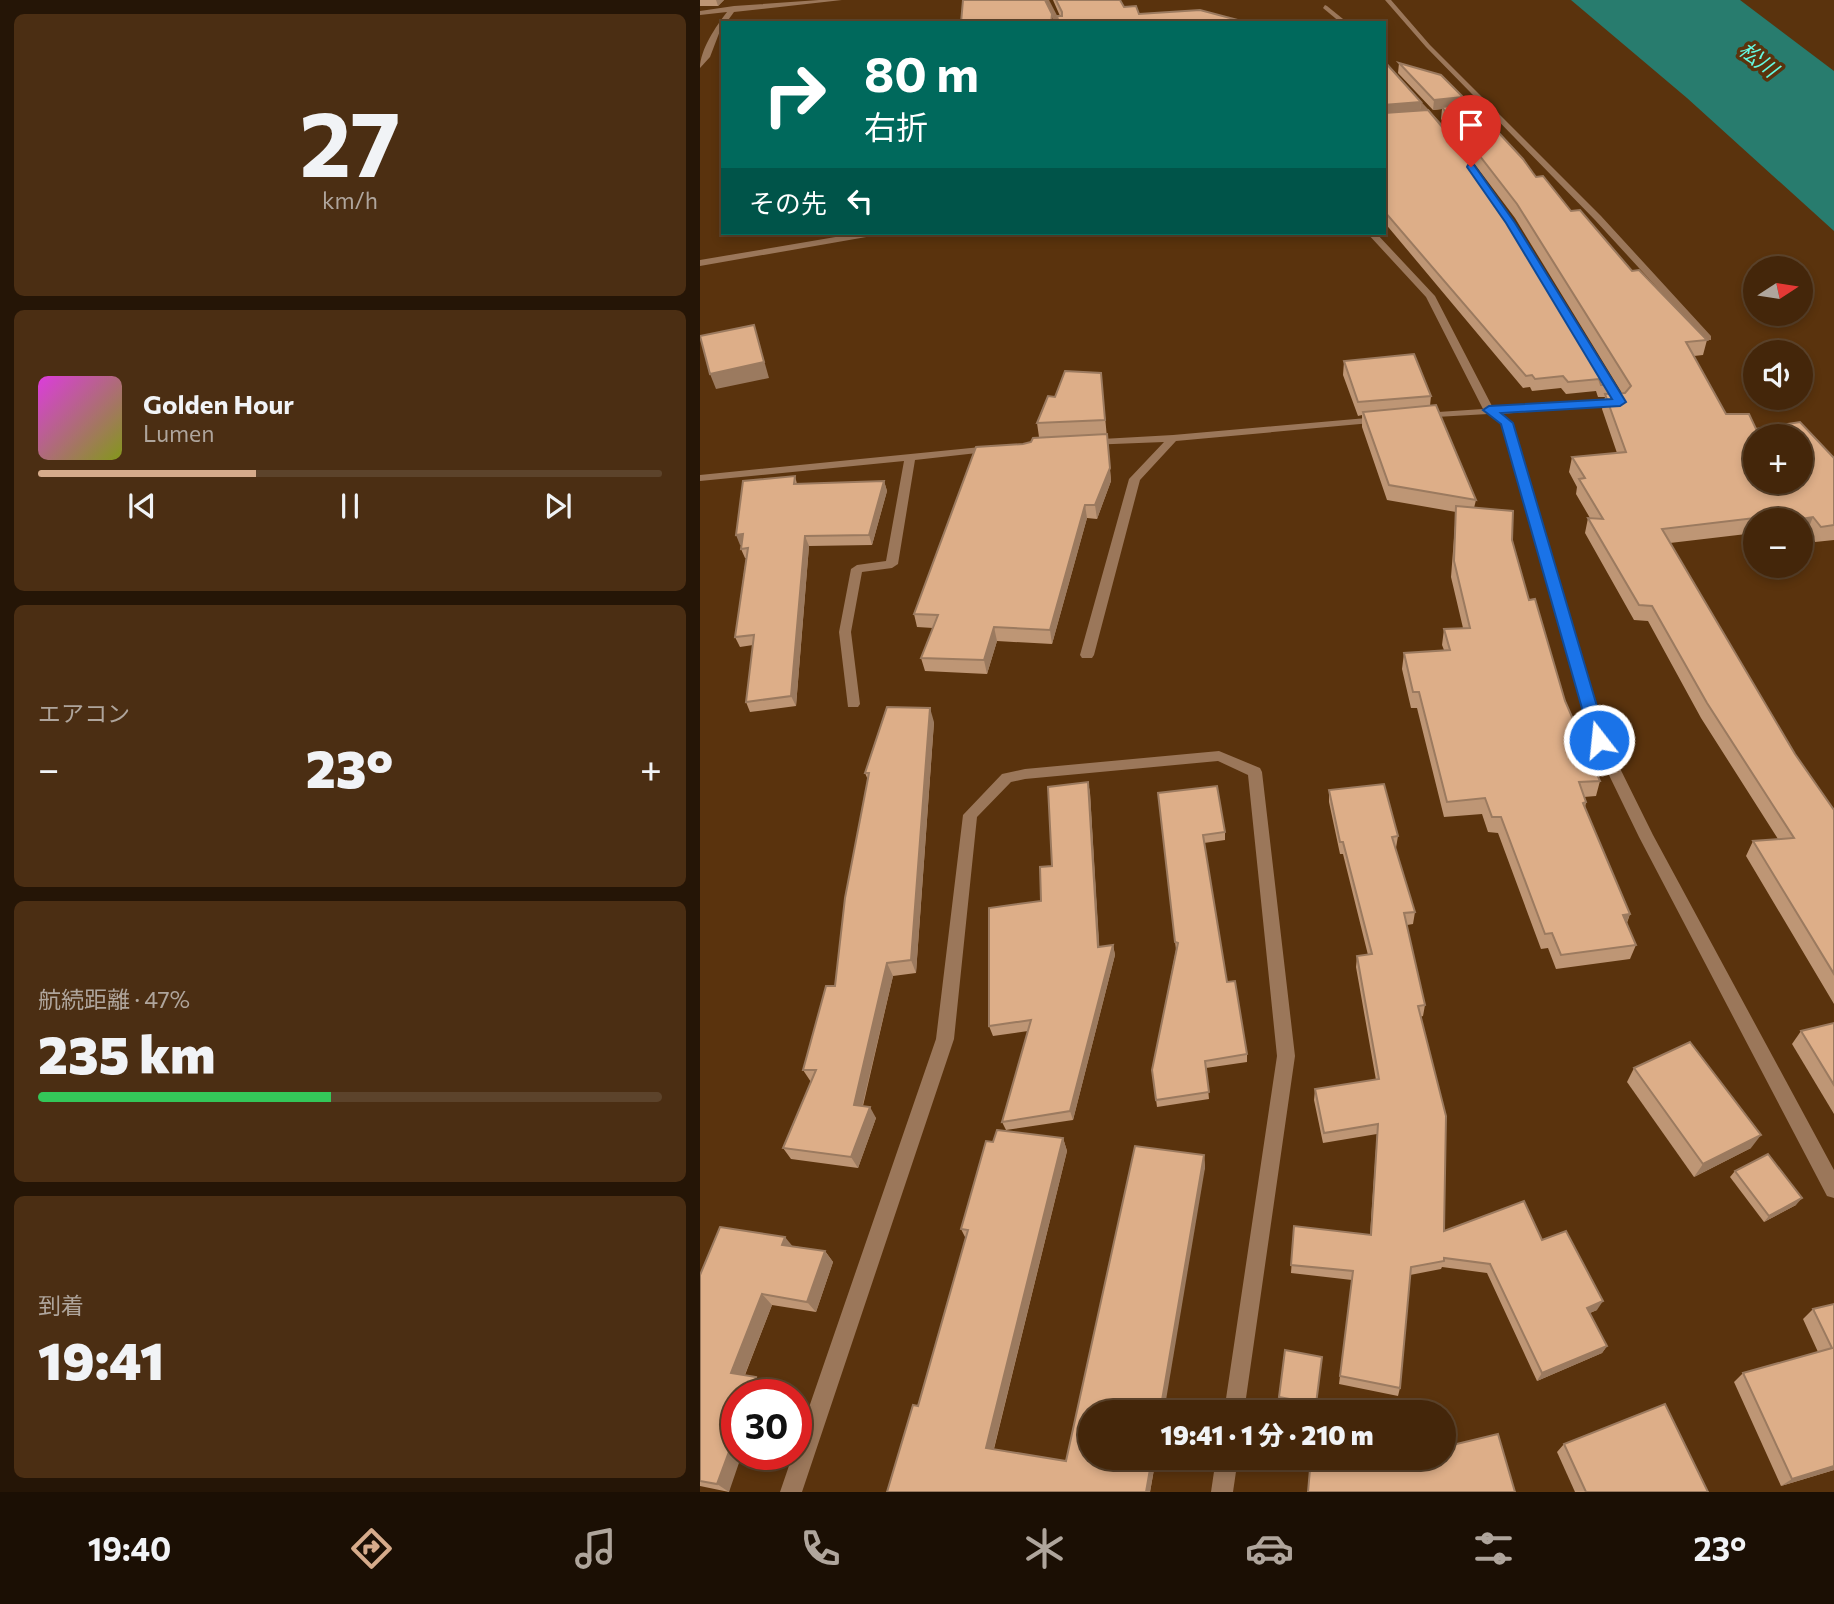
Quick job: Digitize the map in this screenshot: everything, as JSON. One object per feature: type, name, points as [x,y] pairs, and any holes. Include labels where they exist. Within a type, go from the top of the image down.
[{"type":"street","points":[[723,21],[742,0]]},
{"type":"street","points":[[700,13],[839,0]]},
{"type":"street","points":[[1046,0],[1057,21]]},
{"type":"street","points":[[1388,0],[1428,46],[1598,218],[1708,338]]},
{"type":"street","points":[[1325,7],[1342,21]]},
{"type":"street","points":[[700,66],[707,57],[714,33],[721,24]]},
{"type":"street","points":[[1386,66],[1443,131]]},
{"type":"street","points":[[1478,111],[1491,110]]},
{"type":"street","points":[[1418,117],[1442,115]]},
{"type":"street","points":[[700,263],[861,235]]},
{"type":"street","points":[[1373,235],[1430,296],[1489,410],[1507,423],[1599,740],[1646,836],[1834,1189]]},
{"type":"street","points":[[1406,417],[1620,402],[1597,366]]},
{"type":"street","points":[[1071,443],[1173,438],[1393,419]]},
{"type":"street","points":[[1087,654],[1135,479],[1173,438]]},
{"type":"street","points":[[700,478],[1005,448]]},
{"type":"street","points":[[853,704],[845,632],[857,569],[892,564],[910,457]]},
{"type":"street","points":[[791,1492],[945,1039],[970,815],[1007,778],[1025,774],[1219,755],[1255,772],[1286,1056],[1236,1400]]},
{"type":"street","points":[[1222,1492],[1225,1470]]},
{"type":"water","name":"松川","points":[[1571,0],[1740,0],[1834,71],[1834,231],[1687,98]]},
{"type":"building","points":[[963,0],[1045,0],[1052,14],[1051,21],[961,21]]},
{"type":"building","points":[[1056,0],[1120,0],[1124,7],[1136,6],[1139,14],[1200,10],[1241,21],[1058,21],[1057,16],[1062,16]]},
{"type":"building","points":[[1386,63],[1421,102],[1386,105]]},
{"type":"building","points":[[1399,63],[1441,75],[1463,97],[1434,100]]},
{"type":"building","points":[[1472,104],[1536,177],[1543,176],[1571,211],[1580,210],[1632,271],[1639,270],[1707,340],[1686,342],[1726,414],[1749,414],[1754,424],[1743,424],[1743,494],[1813,494],[1813,436],[1834,458],[1834,525],[1821,527],[1813,517],[1813,508],[1743,508],[1743,519],[1662,529],[1795,754],[1834,810],[1834,974],[1753,841],[1794,838],[1707,703],[1652,606],[1639,605],[1588,518],[1603,519],[1579,479],[1585,478],[1572,457],[1626,452],[1605,394],[1625,393],[1631,386],[1517,204],[1442,107]]},
{"type":"building","points":[[1428,110],[1454,141],[1527,244],[1611,385],[1601,385],[1599,379],[1568,382],[1563,376],[1535,379],[1532,375],[1526,376],[1386,213],[1386,113]]},
{"type":"building","points":[[754,325],[764,362],[710,374],[700,336]]},
{"type":"building","points":[[1414,354],[1431,396],[1358,402],[1344,361]]},
{"type":"building","points":[[1065,371],[1101,373],[1105,420],[1037,423],[1048,396],[1055,397]]},
{"type":"building","points":[[1436,405],[1476,500],[1389,485],[1363,412]]},
{"type":"building","points":[[1107,434],[1110,468],[1095,505],[1085,505],[1050,630],[994,627],[984,660],[921,658],[938,615],[914,614],[976,447],[1023,444],[1031,442],[1033,438]]},
{"type":"building","points":[[795,476],[794,484],[884,481],[869,535],[805,536],[791,696],[746,702],[754,635],[735,637],[748,548],[741,549],[743,534],[736,535],[743,481]]},
{"type":"building","points":[[1456,506],[1513,511],[1512,540],[1529,600],[1535,599],[1565,701],[1600,781],[1579,782],[1586,802],[1583,803],[1630,914],[1623,915],[1636,945],[1561,955],[1552,933],[1545,934],[1501,817],[1492,817],[1485,798],[1447,802],[1419,692],[1413,692],[1404,653],[1450,650],[1444,629],[1470,628],[1454,561]]},
{"type":"building","points":[[887,707],[930,708],[911,960],[887,963],[854,1105],[870,1107],[851,1157],[783,1148],[816,1070],[803,1070],[826,986],[835,986],[845,898],[869,773],[865,773]]},
{"type":"building","points":[[1088,782],[1098,947],[1113,945],[1070,1111],[1002,1122],[1031,1020],[989,1026],[989,908],[1041,901],[1040,867],[1052,866],[1048,787]]},
{"type":"building","points":[[1384,784],[1398,836],[1392,837],[1415,912],[1404,913],[1425,1005],[1418,1006],[1446,1116],[1444,1231],[1524,1201],[1542,1240],[1566,1231],[1603,1301],[1587,1308],[1607,1346],[1542,1373],[1490,1264],[1444,1258],[1444,1261],[1411,1267],[1400,1388],[1340,1376],[1353,1271],[1291,1265],[1294,1226],[1371,1235],[1378,1124],[1324,1133],[1315,1089],[1379,1079],[1357,956],[1372,954],[1343,842],[1340,842],[1329,790]]},
{"type":"building","points":[[1217,786],[1225,832],[1203,835],[1227,982],[1235,981],[1247,1054],[1205,1061],[1209,1092],[1156,1100],[1152,1070],[1178,943],[1175,942],[1158,793]]},
{"type":"building","points":[[1834,1023],[1834,1085],[1801,1031]]},
{"type":"building","points":[[1690,1042],[1761,1135],[1703,1164],[1634,1068]]},
{"type":"building","points":[[997,1130],[1063,1138],[986,1448],[1066,1461],[1078,1406],[1078,1470],[1150,1470],[1146,1492],[887,1492],[913,1405],[918,1406],[968,1230],[961,1229],[986,1141],[993,1142]]},
{"type":"building","points":[[1135,1146],[1204,1155],[1162,1400],[1079,1400]]},
{"type":"building","points":[[1768,1154],[1802,1198],[1769,1216],[1735,1171]]},
{"type":"building","points":[[720,1227],[785,1237],[782,1245],[825,1251],[807,1302],[762,1294],[731,1373],[756,1377],[755,1379],[721,1379],[722,1470],[717,1484],[700,1481],[700,1275]]},
{"type":"building","points":[[1834,1304],[1834,1466],[1792,1479],[1743,1373],[1832,1348],[1813,1309]]},
{"type":"building","points":[[1285,1350],[1322,1357],[1317,1400],[1279,1397]]},
{"type":"building","points":[[1665,1404],[1708,1492],[1586,1492],[1564,1444]]},
{"type":"building","points":[[1498,1434],[1515,1492],[1308,1492],[1310,1470],[1456,1470],[1456,1444]]},
{"type":"route","points":[[1471,167],[1511,223],[1620,402],[1489,410],[1507,423],[1599,740]]}]
